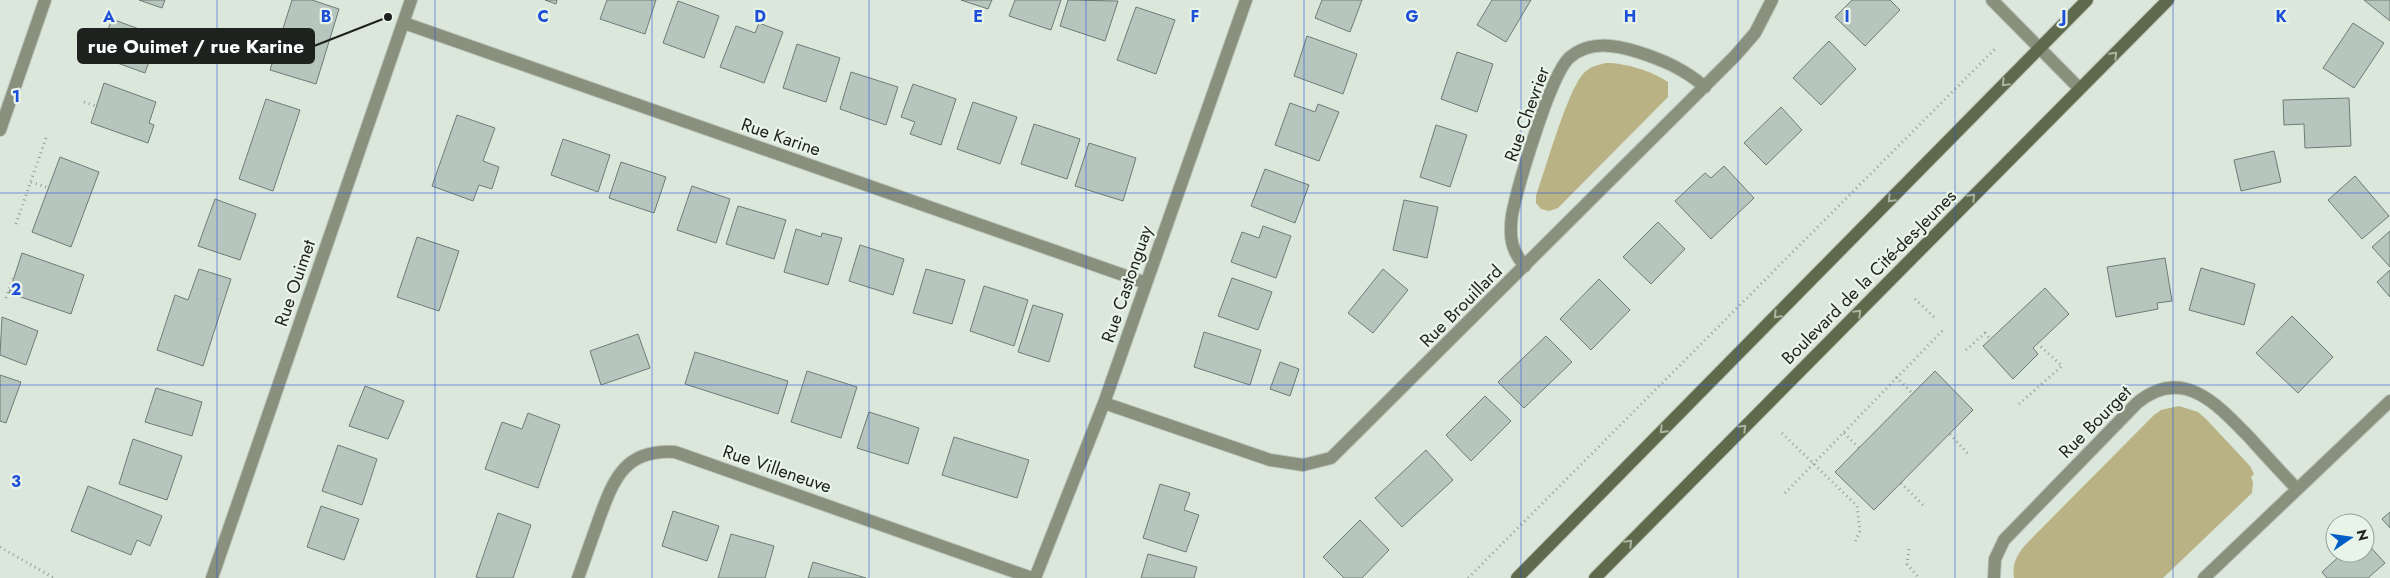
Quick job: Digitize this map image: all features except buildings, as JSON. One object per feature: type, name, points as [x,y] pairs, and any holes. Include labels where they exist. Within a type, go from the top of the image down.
[{"type":"main road","points":[[1517,578],[2087,0]]},
{"type":"main road","name":"Boulevard de la Cité-des-Jeunes","points":[[1595,578],[2078,88],[2168,0]]},
{"type":"street","points":[[0,130],[45,0]]},
{"type":"street","name":"Rue Ouimet","points":[[212,578],[411,0]]},
{"type":"street","name":"Rue Castonguay","points":[[1034,578],[1104,403],[1246,0]]},
{"type":"street","name":"Rue Brouillard","points":[[1104,403],[1270,460],[1303,465],[1318,463],[1331,458],[1756,33],[1772,0]]},
{"type":"street","points":[[1992,0],[2078,88]]},
{"type":"street","name":"Rue Karine","points":[[404,23],[1146,283]]},
{"type":"street","name":"Rue Chevrier","points":[[1525,266],[1517,258],[1512,247],[1510,232],[1512,215],[1554,81],[1570,58],[1593,47],[1606,44],[1617,45],[1672,64],[1693,77],[1704,87]]},
{"type":"street","name":"Rue Bourget","points":[[1994,578],[1995,559],[2004,540],[2137,404],[2153,392],[2178,388],[2203,394],[2223,409],[2297,489]]},
{"type":"street","points":[[2204,578],[2390,401]]},
{"type":"street","name":"Rue Villeneuve","points":[[578,578],[614,480],[634,460],[646,454],[661,451],[675,452],[1034,578]]},
{"type":"path","points":[[90,40],[93,46],[101,49]]},
{"type":"path","points":[[1468,578],[1997,47]]},
{"type":"path","points":[[84,102],[96,106]]},
{"type":"path","points":[[16,224],[47,136]]},
{"type":"path","points":[[31,182],[49,188]]},
{"type":"path","points":[[6,298],[14,275]]},
{"type":"path","points":[[1916,298],[1935,318]]},
{"type":"path","points":[[1785,493],[1945,328]]},
{"type":"path","points":[[1966,350],[1985,333],[1990,339]]},
{"type":"path","points":[[2019,404],[2062,366],[2038,344]]},
{"type":"path","points":[[1896,378],[1913,394]]},
{"type":"path","points":[[1844,432],[1859,448]]},
{"type":"path","points":[[1782,433],[1857,506],[1860,531],[1855,542]]},
{"type":"path","points":[[1950,434],[1968,454]]},
{"type":"path","points":[[1901,483],[1924,506]]},
{"type":"path","points":[[0,546],[54,578]]},
{"type":"path","points":[[1909,549],[1907,564],[1919,578]]},
{"type":"shaded area","points":[[1606,63],[1630,66],[1662,78],[1668,82],[1668,97],[1558,208],[1549,211],[1541,209],[1536,203],[1536,196],[1572,93],[1585,72],[1592,67]]},
{"type":"shaded area","points":[[2179,406],[2198,412],[2250,466],[2254,474],[2251,477],[2253,482],[2252,493],[2163,578],[2014,578],[2014,566],[2018,555],[2029,541],[2154,415],[2161,410]]},
{"type":"place","name":"rue Ouimet / rue Karine","points":[[388,17]]}]
